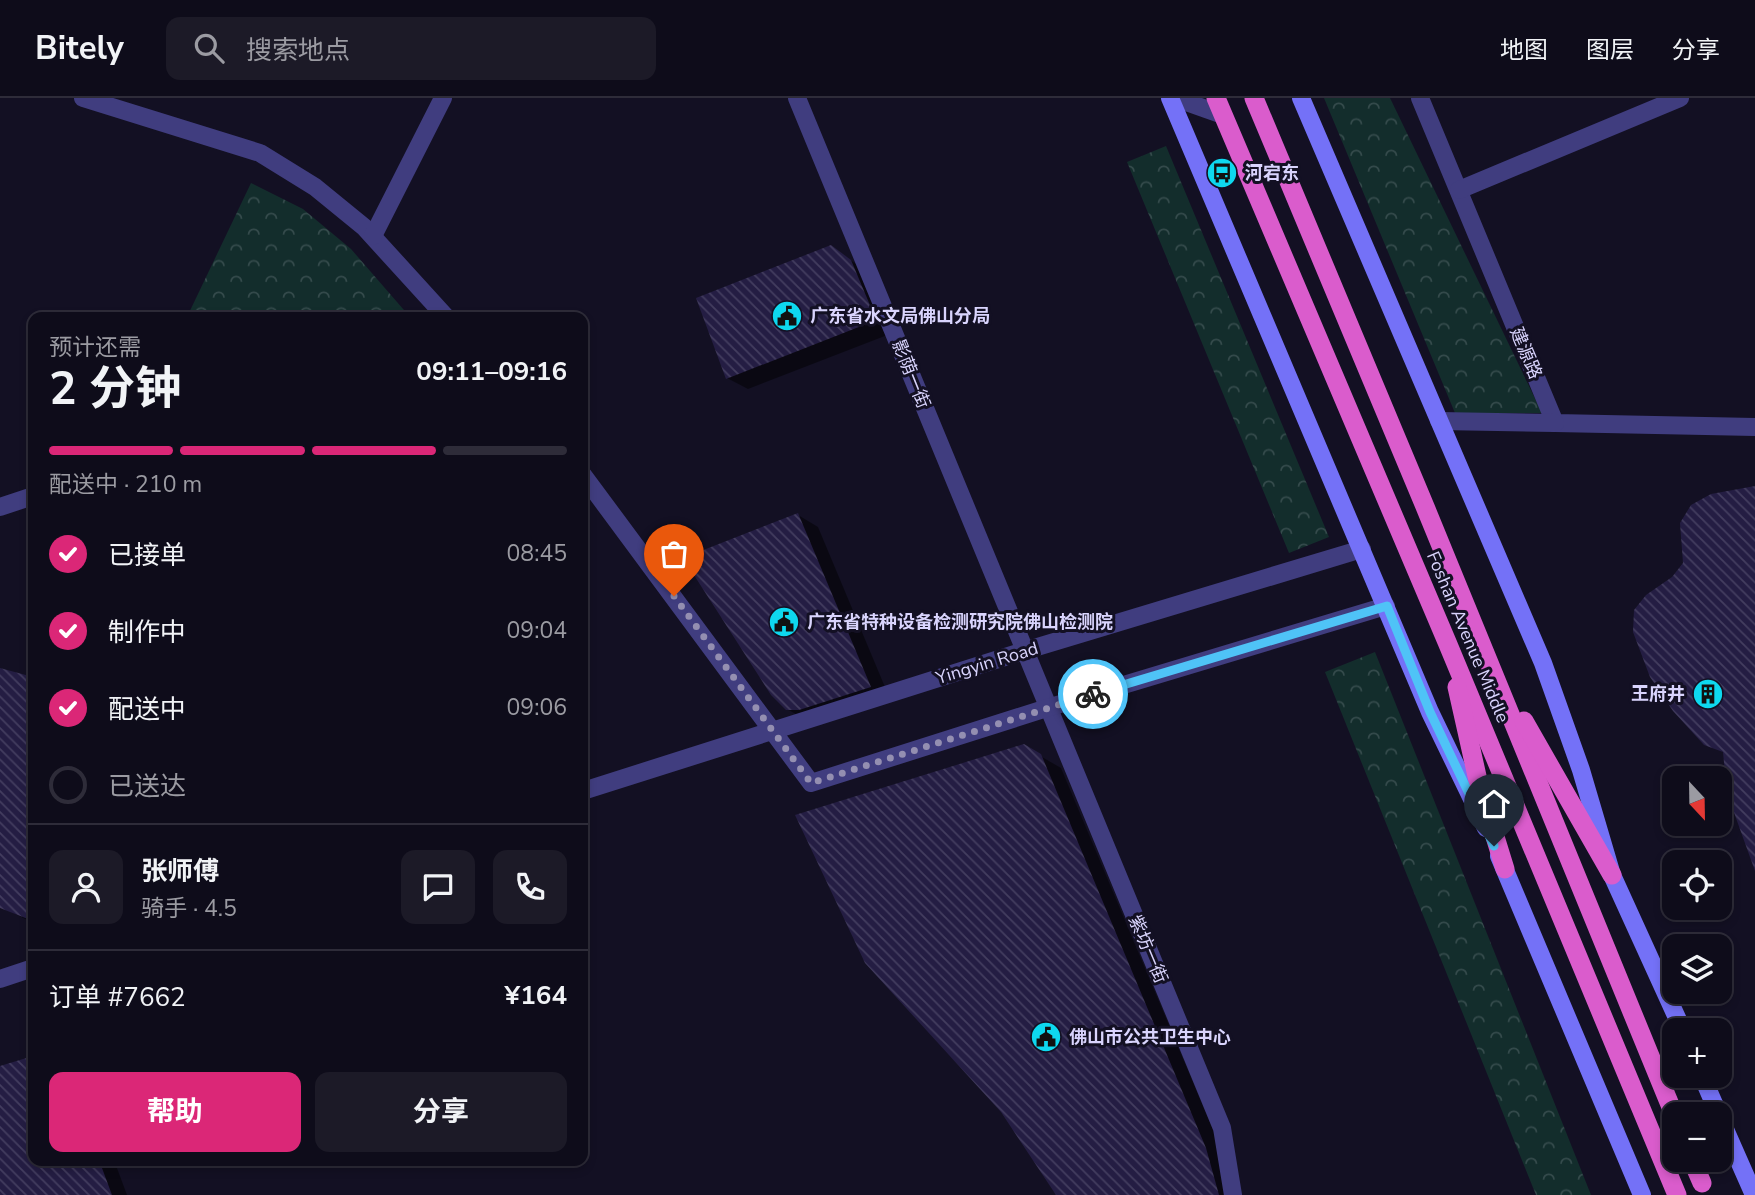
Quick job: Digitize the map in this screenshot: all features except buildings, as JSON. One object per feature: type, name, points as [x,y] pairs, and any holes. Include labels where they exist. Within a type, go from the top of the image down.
[{"type":"highway","name":"Foshan Avenue Middle","points":[[1254,98],[1669,1102]]},
{"type":"highway","name":"Foshan Avenue Middle","points":[[1219,107],[1447,642],[1677,1195]]},
{"type":"highway","points":[[1477,633],[1612,875]]},
{"type":"highway","points":[[1447,642],[1479,785],[1505,869]]},
{"type":"highway","points":[[1697,1172],[1702,1183]]},
{"type":"main road","points":[[1170,98],[1430,712],[1505,869],[1642,1195]]},
{"type":"main road","points":[[1301,98],[1543,663],[1581,770],[1612,875],[1676,1018]]},
{"type":"main road","points":[[1732,1144],[1754,1195]]},
{"type":"street","points":[[83,98],[260,153],[315,187],[373,236],[441,312]]},
{"type":"street","points":[[373,236],[443,98]]},
{"type":"street","name":"影荫一街","points":[[797,98],[1047,708]]},
{"type":"street","points":[[1175,98],[1219,107]]},
{"type":"street","name":"建源路","points":[[1420,98],[1555,423]]},
{"type":"street","points":[[1459,190],[1680,98]]},
{"type":"street","points":[[1439,421],[1755,427]]},
{"type":"street","points":[[588,482],[811,783],[1047,708],[1387,606]]},
{"type":"street","points":[[0,507],[28,498]]},
{"type":"street","name":"Yingyin Road","points":[[588,789],[1024,651],[1362,550]]},
{"type":"street","name":"紫坊一街","points":[[1047,708],[1222,1128],[1233,1195]]},
{"type":"street","points":[[0,979],[28,970]]},
{"type":"green space","points":[[1324,98],[1390,98],[1542,413],[1455,413]]},
{"type":"green space","points":[[1166,146],[1329,537],[1289,553],[1127,162]]},
{"type":"green space","points":[[251,183],[303,209],[351,249],[406,312],[189,312]]},
{"type":"green space","points":[[1375,652],[1591,1195],[1536,1195],[1325,672]]},
{"type":"way so far","points":[[674,596],[811,783],[1093,694]]},
{"type":"place","name":"河宕东","points":[[1222,173]]},
{"type":"place","name":"广东省水文局佛山分局","points":[[787,316]]},
{"type":"place","name":"广东省特种设备检测研究院佛山检测院","points":[[784,622]]},
{"type":"place","name":"王府井","points":[[1708,694]]},
{"type":"place","name":"佛山市公共卫生中心","points":[[1046,1037]]},
{"type":"route","points":[[1093,694],[1387,606],[1430,712],[1494,846]]}]
